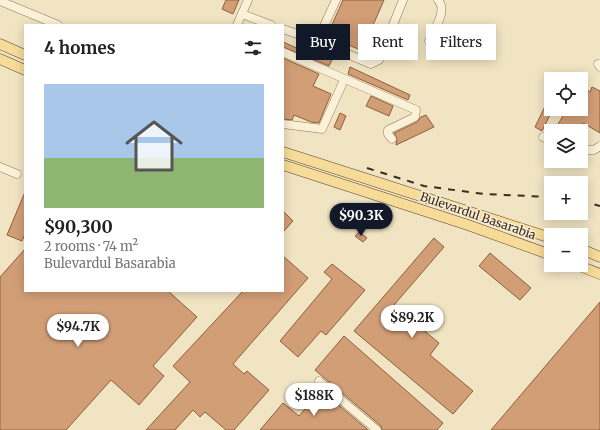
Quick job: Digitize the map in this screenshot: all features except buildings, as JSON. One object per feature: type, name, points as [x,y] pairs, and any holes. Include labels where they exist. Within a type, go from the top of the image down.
[{"type":"main road","points":[[0,44],[24,55]]},
{"type":"main road","points":[[0,59],[24,70]]},
{"type":"main road","name":"Bulevardul Basarabia","points":[[284,152],[544,236]]},
{"type":"main road","name":"Bulevardul Basarabia","points":[[284,165],[468,225],[544,252]]},
{"type":"main road","points":[[588,252],[600,257]]},
{"type":"main road","points":[[588,269],[600,274]]},
{"type":"street","points":[[237,24],[248,0]]},
{"type":"street","points":[[325,24],[336,0]]},
{"type":"street","points":[[350,56],[368,64],[375,63],[379,60],[404,0]]},
{"type":"street","points":[[437,24],[442,12],[438,0]]},
{"type":"street","points":[[0,1],[56,24]]},
{"type":"street","points":[[242,14],[268,24]]},
{"type":"street","points":[[284,29],[296,34]]},
{"type":"street","points":[[284,52],[344,80],[416,110],[416,117],[388,130],[388,134],[392,139]]},
{"type":"street","points":[[284,124],[322,129],[344,80]]},
{"type":"street","points":[[588,150],[594,150],[600,146]]},
{"type":"street","points":[[0,167],[17,174]]},
{"type":"street","points":[[319,381],[377,430]]},
{"type":"railway","points":[[367,168],[424,186],[484,194],[544,197]]},
{"type":"railway","points":[[588,203],[600,206]]}]
